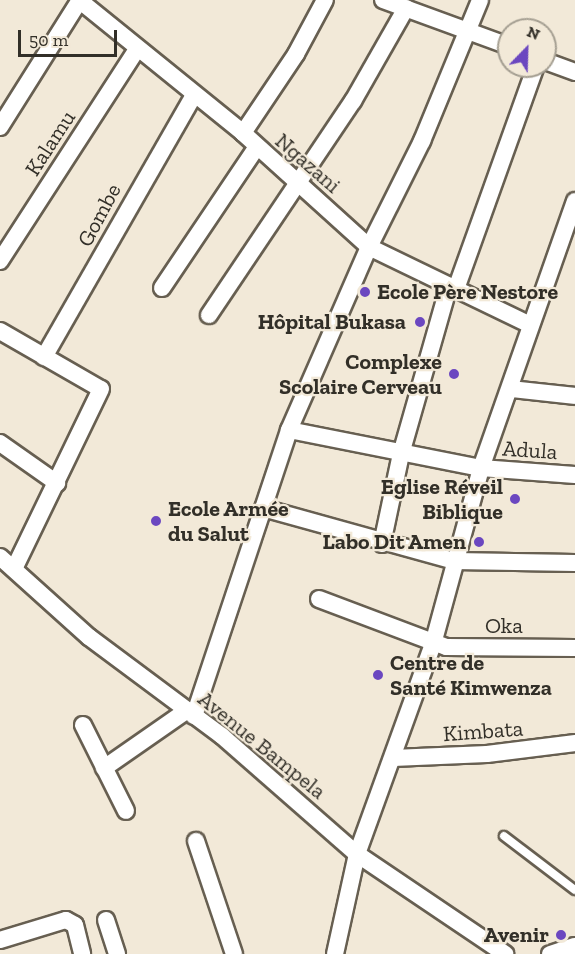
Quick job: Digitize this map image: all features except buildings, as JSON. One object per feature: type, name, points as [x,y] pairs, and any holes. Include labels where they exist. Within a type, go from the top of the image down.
[{"type":"street","points":[[0,127],[79,0]]},
{"type":"street","name":"Ngazani","points":[[79,0],[243,133],[256,148],[369,247],[530,326]]},
{"type":"street","points":[[243,133],[296,54],[325,0]]},
{"type":"street","points":[[383,0],[467,28],[497,41]]},
{"type":"street","points":[[104,768],[190,714],[289,430],[369,247],[422,141],[480,0]]},
{"type":"street","points":[[210,315],[353,101],[406,8]]},
{"type":"street","name":"Kalamu","points":[[0,261],[137,49]]},
{"type":"street","points":[[557,65],[575,72]]},
{"type":"street","points":[[382,543],[401,454],[453,288],[532,78]]},
{"type":"street","name":"Gombe","points":[[44,357],[194,95]]},
{"type":"street","points":[[162,288],[256,148]]},
{"type":"street","points":[[335,954],[357,854],[433,644],[481,468],[511,389],[530,326],[575,201]]},
{"type":"street","points":[[0,331],[101,389],[14,569]]},
{"type":"street","points":[[511,389],[575,396]]},
{"type":"street","name":"Adula","points":[[289,430],[481,468],[575,475]]},
{"type":"street","points":[[0,442],[57,483]]},
{"type":"street","points":[[263,508],[382,543],[454,561],[575,563]]},
{"type":"street","name":"Avenue Bampela","points":[[0,557],[89,637],[190,714],[357,854],[505,954]]},
{"type":"street","name":"Oka","points":[[319,599],[433,644],[474,648],[575,648]]},
{"type":"street","points":[[83,725],[126,811]]},
{"type":"street","name":"Kimbata","points":[[393,758],[487,754],[575,743]]},
{"type":"street","points":[[196,841],[234,954]]},
{"type":"street","points":[[0,940],[66,920],[75,925],[82,954]]},
{"type":"street","points":[[106,920],[117,954]]},
{"type":"street","points":[[550,954],[575,946]]},
{"type":"lane","points":[[504,836],[575,890]]},
{"type":"place","name":"Ecole Père Nestore","points":[[365,292]]},
{"type":"place","name":"Hôpital Bukasa","points":[[420,322]]},
{"type":"place","name":"Complexe Scolaire Cerveau","points":[[454,374]]},
{"type":"place","name":"Eglise Réveil Biblique","points":[[515,499]]},
{"type":"place","name":"Ecole Armée du Salut","points":[[156,521]]},
{"type":"place","name":"Labo Dit Amen","points":[[479,542]]},
{"type":"place","name":"Centre de Santé Kimwenza","points":[[378,675]]},
{"type":"place","name":"Avenir","points":[[561,935]]}]
